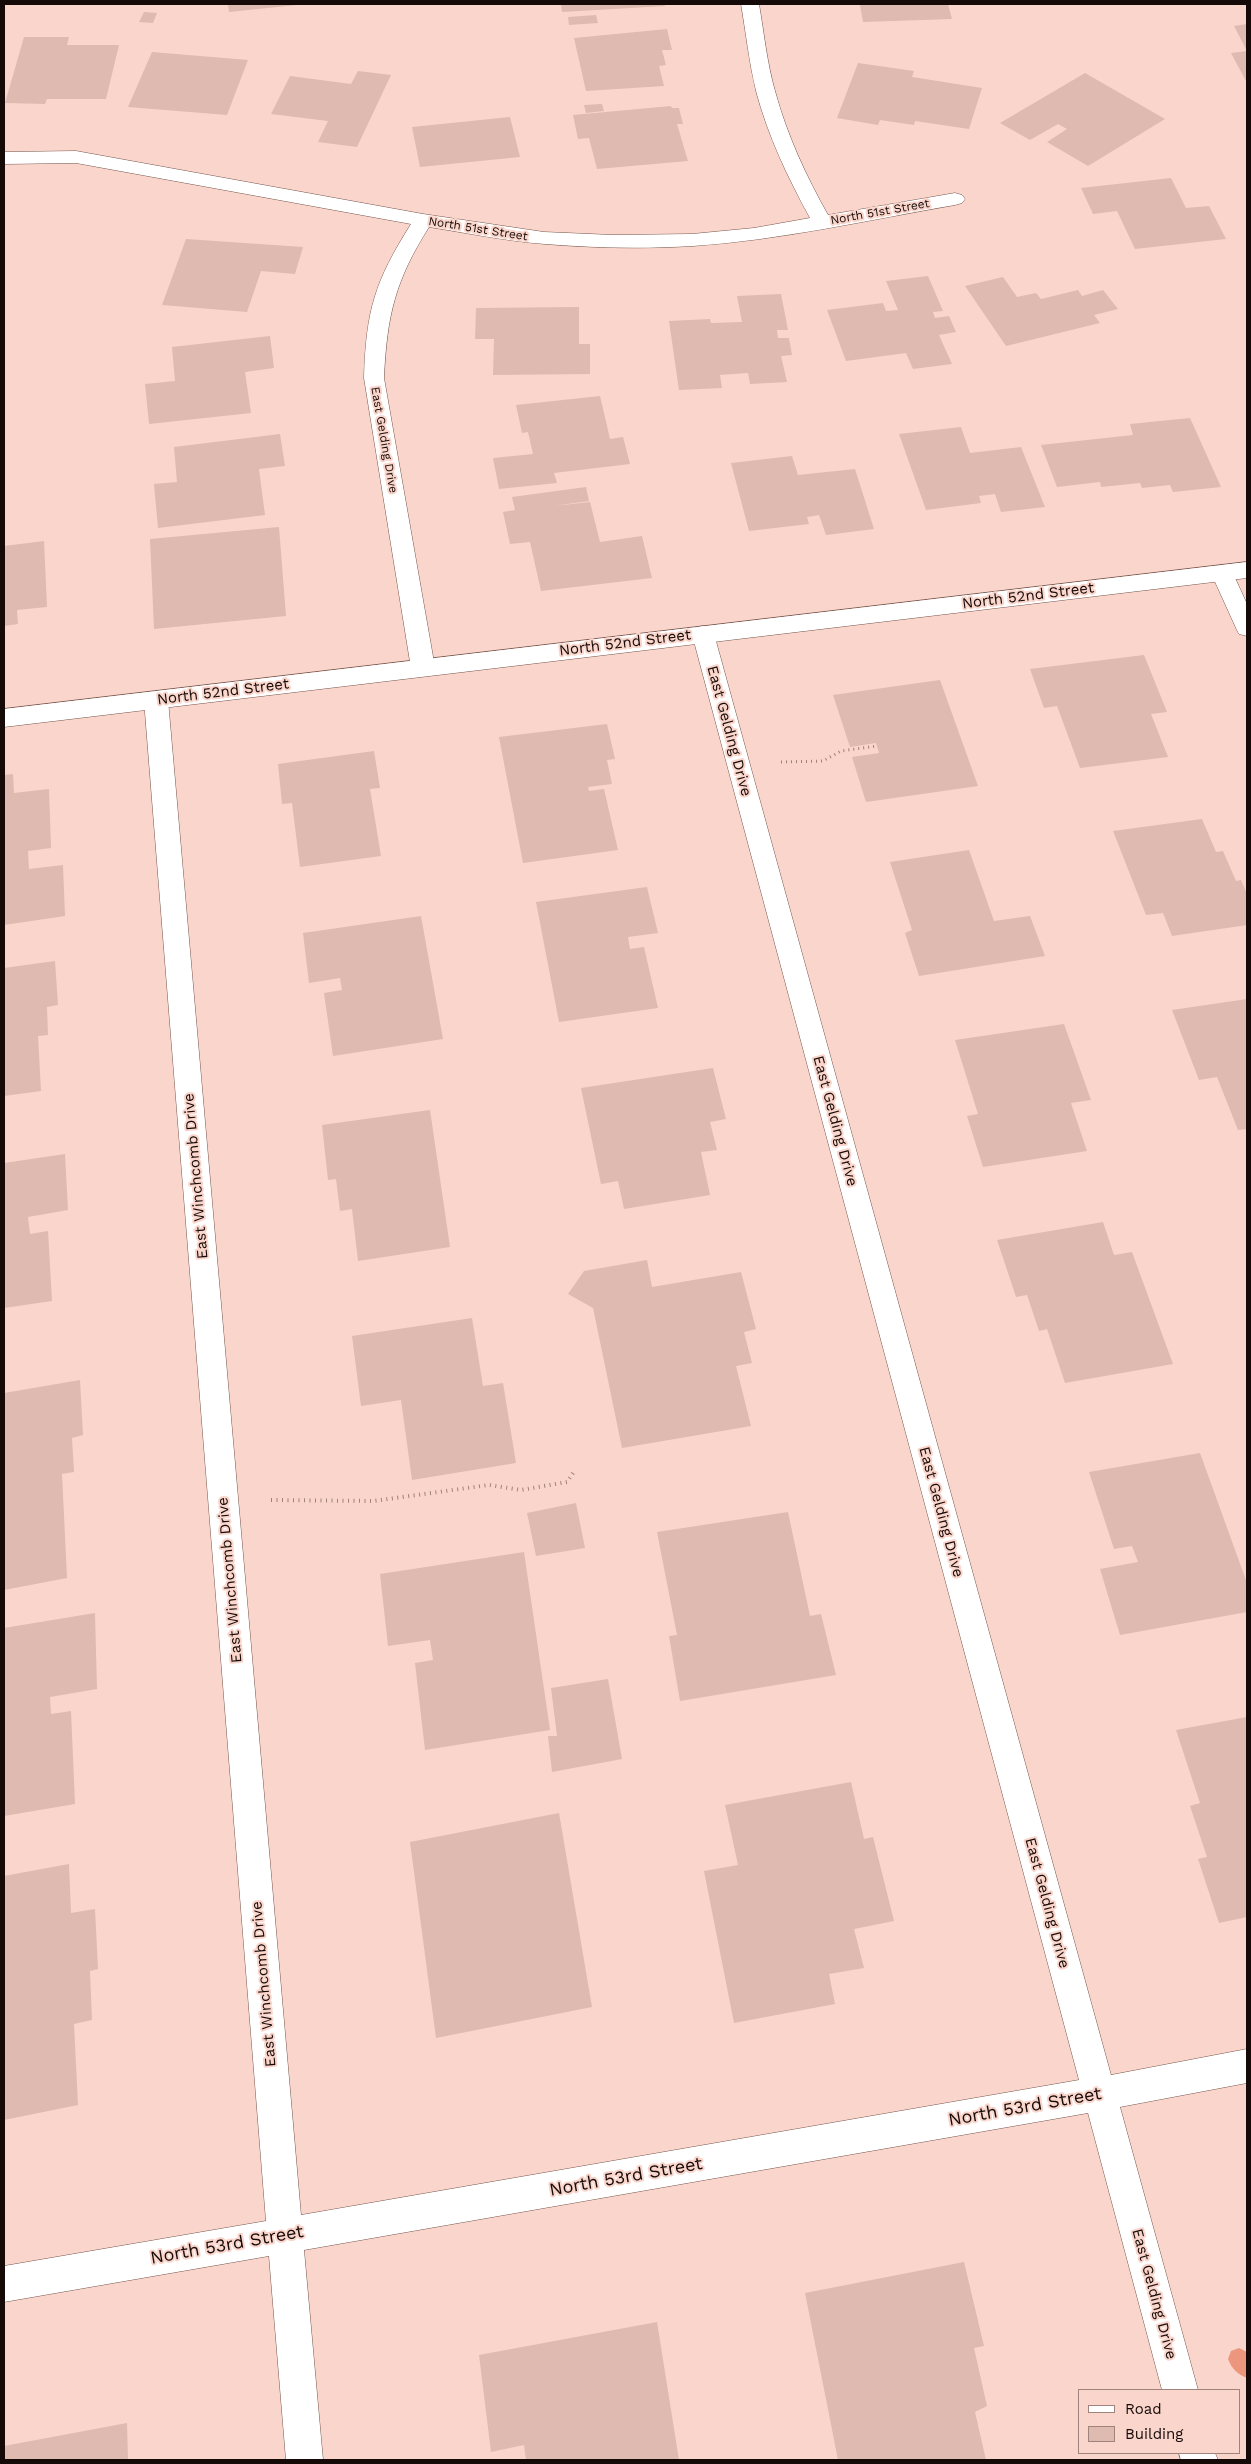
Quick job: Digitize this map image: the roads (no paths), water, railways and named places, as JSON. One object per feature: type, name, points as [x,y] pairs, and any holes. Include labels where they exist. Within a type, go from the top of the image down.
[{"type":"street","points":[[750,4],[761,73],[781,138],[805,193],[823,223]]},
{"type":"street","name":"North 51st Street","points":[[4,158],[76,157],[423,220],[544,238],[613,241],[692,240],[754,234],[955,199]]},
{"type":"street","name":"East Gelding Drive","points":[[422,668],[374,378],[376,336],[388,284],[402,254],[423,220]]},
{"type":"street","name":"North 52nd Street","points":[[4,718],[1247,570]]},
{"type":"street","points":[[1222,573],[1247,628]]},
{"type":"street","name":"East Gelding Drive","points":[[703,634],[1180,2389]]},
{"type":"street","name":"East Winchcomb Drive","points":[[156,700],[304,2460]]},
{"type":"street","name":"North 53rd Street","points":[[4,2284],[1099,2094],[1247,2066]]},
{"type":"waterway","points":[[1239,2359],[1247,2367]]}]
